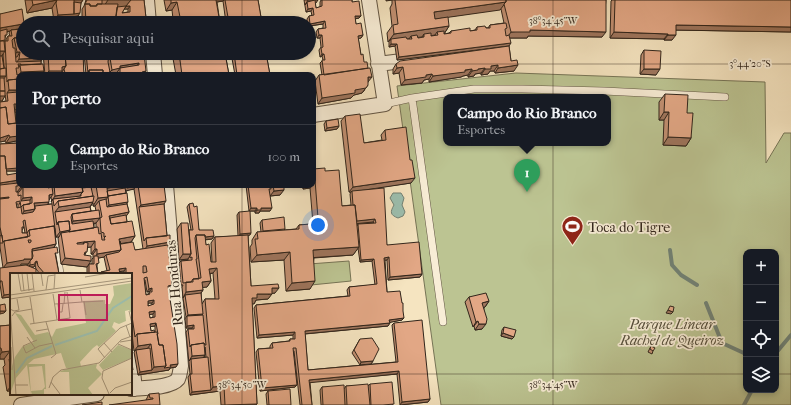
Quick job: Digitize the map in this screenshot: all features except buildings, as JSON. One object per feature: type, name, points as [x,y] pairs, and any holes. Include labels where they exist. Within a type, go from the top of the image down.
[{"type":"street","points":[[147,0],[148,16]]},
{"type":"street","points":[[316,115],[385,104],[378,64],[370,0]]},
{"type":"street","points":[[378,64],[432,58]]},
{"type":"street","points":[[154,60],[155,72]]},
{"type":"street","name":"Rua Honduras","points":[[133,389],[171,384],[177,380],[180,374],[181,366],[166,188]]},
{"type":"street","points":[[132,372],[133,389]]},
{"type":"street","points":[[21,405],[86,395]]},
{"type":"lane","points":[[80,16],[82,0]]},
{"type":"lane","points":[[0,103],[5,101],[1,57],[2,44],[8,33]]},
{"type":"lane","points":[[41,60],[42,72]]},
{"type":"lane","points":[[83,60],[84,72]]},
{"type":"lane","points":[[385,104],[412,98],[474,89],[604,91],[725,98]]},
{"type":"lane","points":[[412,98],[443,322]]},
{"type":"lane","points":[[0,144],[16,142]]},
{"type":"lane","points":[[49,188],[60,273]]},
{"type":"lane","points":[[0,250],[0,268],[14,268]]},
{"type":"lane","points":[[22,267],[34,270],[37,273]]},
{"type":"green space","name":"Toca do Tigre","points":[[516,73],[765,82],[766,163],[784,133],[791,133],[791,405],[441,405],[397,86]]},
{"type":"green space","points":[[349,261],[351,281],[311,285],[309,264]]},
{"type":"shaded area","points":[[393,193],[401,193],[404,198],[402,205],[405,212],[403,216],[398,218],[393,216],[392,213],[394,205],[390,198]]},
{"type":"waterway","points":[[670,250],[672,265],[681,275],[697,285]]},
{"type":"waterway","points":[[706,303],[722,343],[743,353]]},
{"type":"waterway","points":[[779,349],[791,335]]},
{"type":"waterway","points":[[744,405],[750,393]]},
{"type":"place","name":"Campo do Rio Branco","points":[[527,192]]},
{"type":"place","name":"Toca do Tigre","points":[[573,246]]},
{"type":"park label","name":"Parque Linear Rachel de Queiroz","points":[[672,332]]}]
